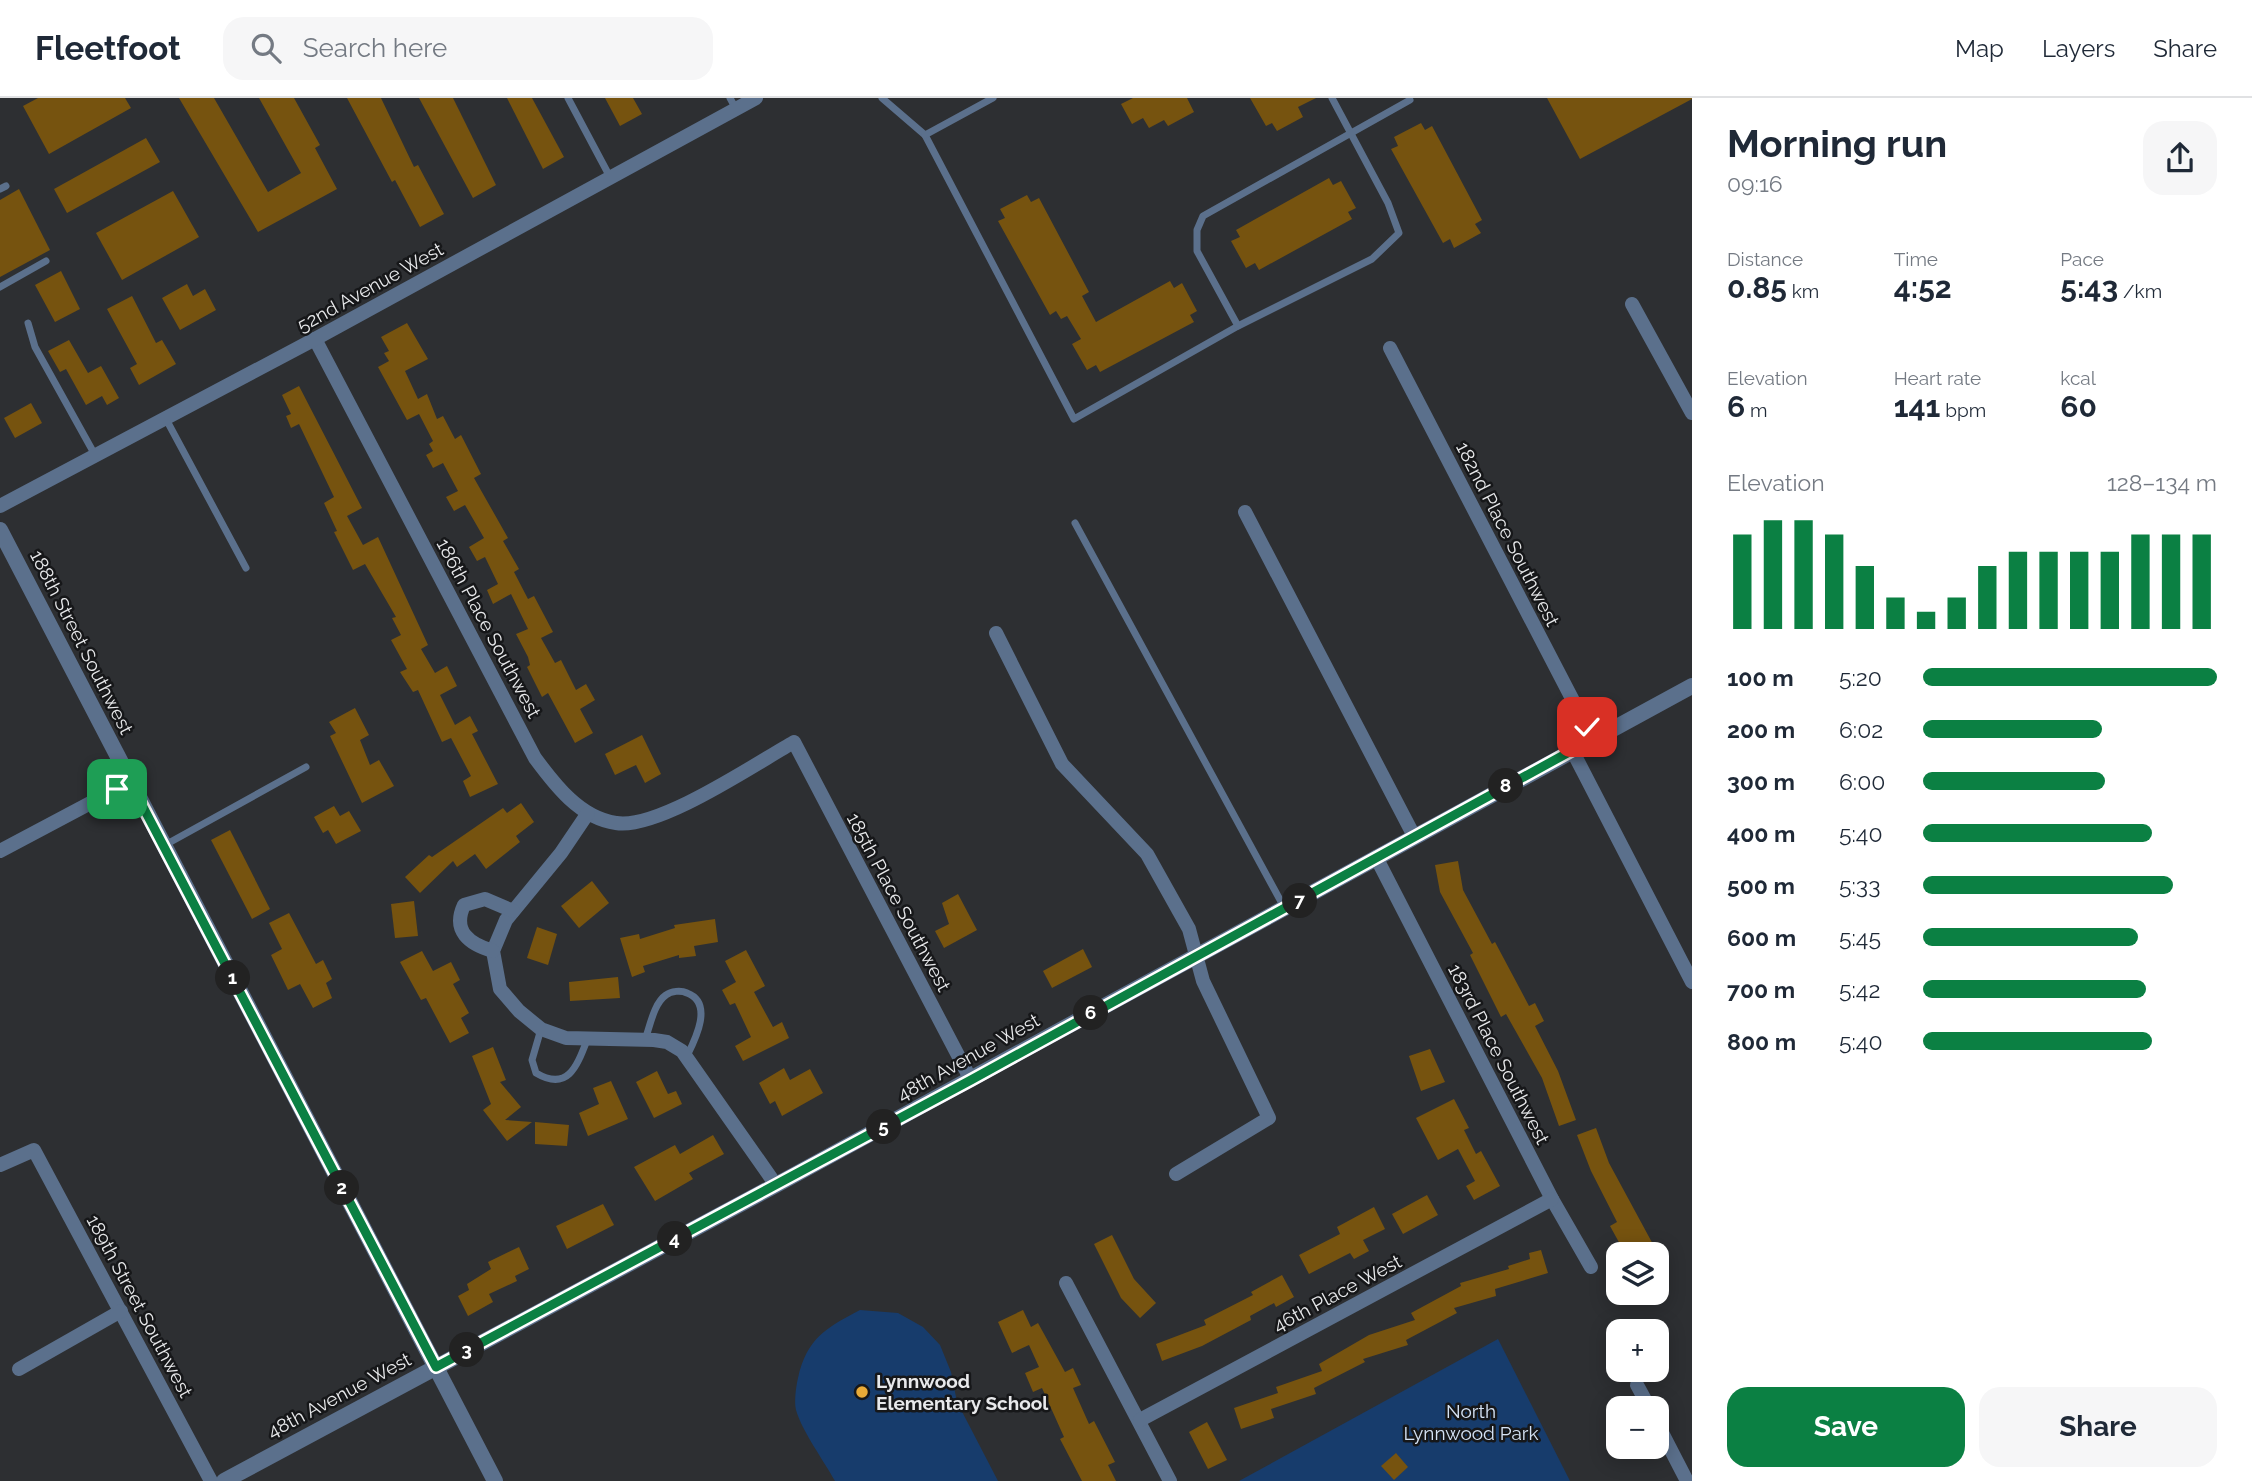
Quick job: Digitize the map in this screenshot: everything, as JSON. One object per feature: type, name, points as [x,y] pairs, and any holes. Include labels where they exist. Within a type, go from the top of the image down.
[{"type":"street","name":"52nd Avenue West","points":[[0,506],[315,339],[610,177],[733,103],[756,98]]},
{"type":"street","points":[[1632,304],[1692,413]]},
{"type":"street","name":"186th Place Southwest","points":[[315,339],[535,758],[556,786],[588,813]]},
{"type":"street","name":"182nd Place Southwest","points":[[1390,348],[1593,739]]},
{"type":"street","points":[[1245,512],[1414,836]]},
{"type":"street","name":"188th Street Southwest","points":[[0,530],[495,1481]]},
{"type":"street","points":[[996,633],[1062,764],[1147,855],[1189,929],[1203,981],[1269,1118],[1176,1174]]},
{"type":"street","name":"48th Avenue West","points":[[224,1481],[971,1080],[1692,686]]},
{"type":"street","name":"185th Place Southwest","points":[[588,813],[617,824],[660,817],[794,742],[971,1080]]},
{"type":"street","points":[[1572,750],[1692,982]]},
{"type":"street","points":[[0,851],[130,782]]},
{"type":"street","points":[[588,813],[561,853],[513,911],[493,951],[500,989],[519,1012],[541,1029],[566,1038],[667,1042],[687,1056],[776,1185]]},
{"type":"street","name":"183rd Place Southwest","points":[[1376,857],[1552,1199],[1591,1267]]},
{"type":"street","points":[[493,951],[478,947],[466,938],[460,928],[460,915],[464,905],[485,899],[513,911]]},
{"type":"street","name":"189th Street Southwest","points":[[0,1166],[34,1150],[211,1481]]},
{"type":"street","name":"46th Place West","points":[[1140,1420],[1552,1199]]},
{"type":"street","points":[[1066,1283],[1170,1481]]},
{"type":"street","points":[[19,1369],[121,1311]]},
{"type":"street","points":[[1637,1385],[1643,1396]]},
{"type":"street","points":[[1669,1445],[1688,1481]]},
{"type":"lane","points":[[568,98],[610,177]]},
{"type":"lane","points":[[882,98],[925,135],[1074,419],[1238,326],[1372,259],[1399,233],[1388,203],[1332,98]]},
{"type":"lane","points":[[925,135],[993,98]]},
{"type":"lane","points":[[1238,326],[1197,251],[1197,230],[1203,216],[1410,100]]},
{"type":"lane","points":[[0,287],[46,261]]},
{"type":"lane","points":[[28,323],[36,347],[96,456]]},
{"type":"lane","points":[[166,419],[246,568]]},
{"type":"lane","points":[[1075,523],[1285,909]]},
{"type":"lane","points":[[163,846],[306,768]]},
{"type":"lane","points":[[645,1040],[656,1007],[666,995],[678,991],[690,993],[699,1003],[701,1018],[697,1037],[687,1056]]},
{"type":"lane","points":[[541,1029],[532,1060],[536,1073],[548,1080],[563,1079],[577,1066],[587,1040]]},
{"type":"green space","points":[[860,1310],[898,1313],[923,1327],[940,1345],[951,1372],[957,1402],[998,1481],[835,1481],[799,1418],[795,1398],[802,1364],[813,1344],[828,1329]]},
{"type":"green space","name":"North Lynnwood Park","points":[[1498,1339],[1570,1481],[1239,1481]]},
{"type":"building","points":[[38,98],[125,98],[131,108],[49,154],[23,106]]},
{"type":"building","points":[[179,98],[214,98],[268,192],[301,173],[259,98],[294,98],[320,145],[315,148],[337,189],[258,232]]},
{"type":"building","points":[[347,98],[381,98],[414,167],[418,165],[444,214],[420,227],[395,180],[392,182]]},
{"type":"building","points":[[419,98],[453,98],[496,185],[473,198]]},
{"type":"building","points":[[507,98],[532,98],[564,157],[543,169]]},
{"type":"building","points":[[605,98],[633,98],[642,114],[620,126]]},
{"type":"building","points":[[1133,98],[1187,98],[1194,112],[1168,126],[1164,120],[1149,128],[1143,118],[1132,124],[1121,104]]},
{"type":"building","points":[[1250,98],[1316,98],[1298,107],[1303,117],[1277,131],[1272,123],[1266,126]]},
{"type":"building","points":[[1547,98],[1692,98],[1692,99],[1580,159]]},
{"type":"building","points":[[1421,123],[1425,130],[1432,126],[1482,220],[1475,224],[1481,233],[1454,248],[1450,239],[1443,243],[1391,149],[1398,146],[1394,137]]},
{"type":"building","points":[[146,138],[160,162],[67,213],[54,189]]},
{"type":"building","points":[[1329,178],[1333,185],[1341,181],[1356,208],[1348,212],[1352,219],[1259,270],[1255,263],[1246,268],[1231,241],[1240,237],[1236,230]]},
{"type":"building","points":[[19,189],[50,250],[0,277],[0,200]]},
{"type":"building","points":[[173,191],[199,237],[122,280],[96,233]]},
{"type":"building","points":[[1027,195],[1031,202],[1039,198],[1089,292],[1082,296],[1096,322],[1170,281],[1174,288],[1182,283],[1197,311],[1190,315],[1194,322],[1100,372],[1096,365],[1087,370],[1072,344],[1081,339],[1067,316],[1061,319],[1056,311],[1050,315],[998,221],[1005,218],[1000,209]]},
{"type":"building","points":[[61,271],[80,309],[55,322],[35,285]]},
{"type":"building","points":[[187,284],[193,296],[205,289],[216,310],[180,330],[162,298]]},
{"type":"building","points":[[132,296],[156,343],[162,340],[176,364],[139,385],[130,368],[137,364],[107,309]]},
{"type":"building","points":[[407,323],[428,359],[405,371],[418,399],[427,394],[437,419],[443,416],[455,439],[461,435],[481,474],[474,478],[508,538],[503,541],[519,569],[514,572],[528,599],[534,596],[553,632],[541,638],[555,663],[561,660],[576,690],[586,684],[595,700],[580,709],[593,733],[575,743],[548,693],[542,697],[527,667],[530,665],[528,657],[516,634],[528,629],[511,594],[493,604],[487,590],[498,584],[485,557],[477,561],[469,547],[484,538],[465,505],[454,511],[446,497],[458,491],[443,463],[433,468],[426,455],[433,451],[429,444],[433,441],[419,414],[407,420],[378,367],[389,361],[384,353],[389,351],[381,337]]},
{"type":"building","points":[[69,340],[88,373],[101,366],[119,398],[107,405],[102,396],[86,405],[66,369],[60,372],[48,351]]},
{"type":"building","points":[[299,386],[362,508],[347,516],[363,545],[378,537],[428,645],[421,649],[435,673],[447,666],[457,686],[440,695],[455,725],[470,716],[478,731],[472,734],[498,784],[470,797],[463,781],[471,776],[451,738],[442,742],[418,690],[413,692],[400,672],[407,669],[391,640],[401,635],[392,618],[396,617],[365,564],[353,570],[334,532],[337,531],[324,503],[334,497],[299,424],[291,428],[286,416],[291,414],[282,395]]},
{"type":"building","points":[[31,403],[42,423],[15,438],[4,418]]},
{"type":"building","points":[[355,708],[369,735],[360,740],[370,765],[379,760],[394,786],[362,803],[330,736],[336,733],[329,722]]},
{"type":"building","points":[[642,735],[661,774],[645,783],[636,765],[615,775],[605,754]]},
{"type":"building","points":[[521,803],[534,822],[516,836],[520,842],[486,869],[475,854],[457,867],[453,861],[420,893],[405,877],[429,855],[432,857],[503,808],[507,813]]},
{"type":"building","points":[[334,806],[340,816],[349,811],[361,831],[336,844],[328,830],[323,833],[314,817]]},
{"type":"building","points":[[230,830],[270,909],[252,919],[211,840]]},
{"type":"building","points":[[1458,861],[1463,890],[1492,944],[1495,942],[1529,1006],[1535,1003],[1544,1021],[1535,1026],[1558,1071],[1576,1120],[1559,1126],[1542,1078],[1506,1014],[1501,1017],[1470,955],[1473,953],[1440,892],[1435,865]]},
{"type":"building","points":[[592,881],[609,903],[579,928],[561,906]]},
{"type":"building","points":[[958,894],[977,930],[944,948],[935,931],[949,924],[942,903]]},
{"type":"building","points":[[414,901],[418,936],[395,938],[391,904]]},
{"type":"building","points":[[289,913],[316,964],[323,960],[332,979],[326,983],[332,998],[313,1008],[300,984],[288,990],[271,955],[282,949],[269,923]]},
{"type":"building","points":[[715,919],[718,942],[694,946],[696,956],[679,958],[679,955],[643,966],[645,972],[632,977],[620,938],[639,934],[640,939],[675,928],[674,925]]},
{"type":"building","points":[[537,927],[557,934],[548,965],[527,958]]},
{"type":"building","points":[[1083,949],[1092,967],[1052,988],[1043,971]]},
{"type":"building","points":[[746,950],[765,986],[754,992],[773,1027],[782,1022],[789,1038],[743,1061],[735,1046],[751,1037],[735,1003],[730,1005],[722,990],[736,982],[725,961]]},
{"type":"building","points":[[422,951],[433,971],[451,962],[460,980],[453,984],[469,1013],[461,1018],[469,1033],[450,1043],[426,998],[421,1000],[400,962]]},
{"type":"building","points":[[618,977],[620,998],[570,1001],[569,982]]},
{"type":"building","points":[[493,1047],[506,1080],[500,1082],[521,1107],[505,1120],[532,1122],[507,1141],[483,1110],[491,1104],[472,1056]]},
{"type":"building","points":[[1430,1049],[1445,1082],[1421,1091],[1409,1056]]},
{"type":"building","points":[[784,1068],[790,1080],[810,1069],[823,1093],[782,1116],[775,1101],[770,1104],[759,1083]]},
{"type":"building","points":[[657,1071],[668,1094],[676,1091],[682,1104],[654,1118],[636,1082]]},
{"type":"building","points":[[611,1081],[628,1119],[588,1136],[579,1113],[599,1104],[593,1088]]},
{"type":"building","points":[[1454,1099],[1469,1128],[1464,1130],[1476,1154],[1481,1151],[1500,1186],[1474,1200],[1466,1186],[1475,1181],[1458,1149],[1438,1160],[1416,1118]]},
{"type":"building","points":[[535,1122],[569,1125],[567,1146],[535,1144]]},
{"type":"building","points":[[1596,1128],[1609,1163],[1652,1242],[1619,1242],[1610,1226],[1617,1222],[1591,1171],[1577,1135]]},
{"type":"building","points":[[713,1135],[724,1154],[689,1173],[693,1179],[655,1201],[634,1167],[675,1145],[680,1154]]},
{"type":"building","points":[[1427,1195],[1438,1215],[1403,1234],[1392,1214]]},
{"type":"building","points":[[603,1204],[614,1225],[567,1249],[556,1226]]},
{"type":"building","points":[[1374,1207],[1385,1229],[1363,1240],[1369,1251],[1354,1259],[1350,1253],[1309,1274],[1299,1255],[1340,1234],[1337,1227]]},
{"type":"building","points":[[1112,1235],[1134,1279],[1156,1303],[1140,1318],[1121,1298],[1094,1244]]},
{"type":"building","points":[[519,1247],[529,1269],[515,1276],[517,1281],[489,1294],[493,1302],[468,1316],[458,1296],[469,1290],[467,1284],[491,1269],[488,1262]]},
{"type":"building","points":[[1541,1250],[1548,1273],[1495,1289],[1496,1296],[1454,1308],[1457,1313],[1406,1340],[1408,1345],[1363,1359],[1365,1362],[1314,1388],[1316,1394],[1271,1409],[1274,1418],[1241,1429],[1234,1408],[1278,1393],[1276,1387],[1322,1371],[1319,1364],[1369,1335],[1415,1320],[1411,1313],[1461,1286],[1460,1283],[1509,1269],[1508,1266],[1530,1259],[1529,1253]]},
{"type":"building","points":[[1282,1275],[1294,1297],[1276,1307],[1274,1303],[1250,1316],[1251,1320],[1202,1346],[1162,1361],[1156,1344],[1206,1325],[1204,1320],[1253,1295],[1251,1292]]},
{"type":"building","points":[[1023,1310],[1031,1327],[1038,1323],[1065,1372],[1073,1368],[1081,1385],[1073,1388],[1089,1424],[1094,1421],[1115,1462],[1108,1465],[1116,1481],[1082,1481],[1060,1439],[1064,1437],[1042,1388],[1033,1392],[1025,1373],[1039,1367],[1029,1345],[1012,1353],[998,1322]]},
{"type":"building","points":[[1207,1422],[1227,1460],[1208,1469],[1189,1432]]},
{"type":"building","points":[[1396,1453],[1408,1467],[1394,1480],[1381,1466]]},
{"type":"place","name":"Lynnwood Elementary School","points":[[862,1392]]},
{"type":"route","points":[[117,789],[130,782],[436,1367],[971,1080],[1593,739],[1587,727]]}]
